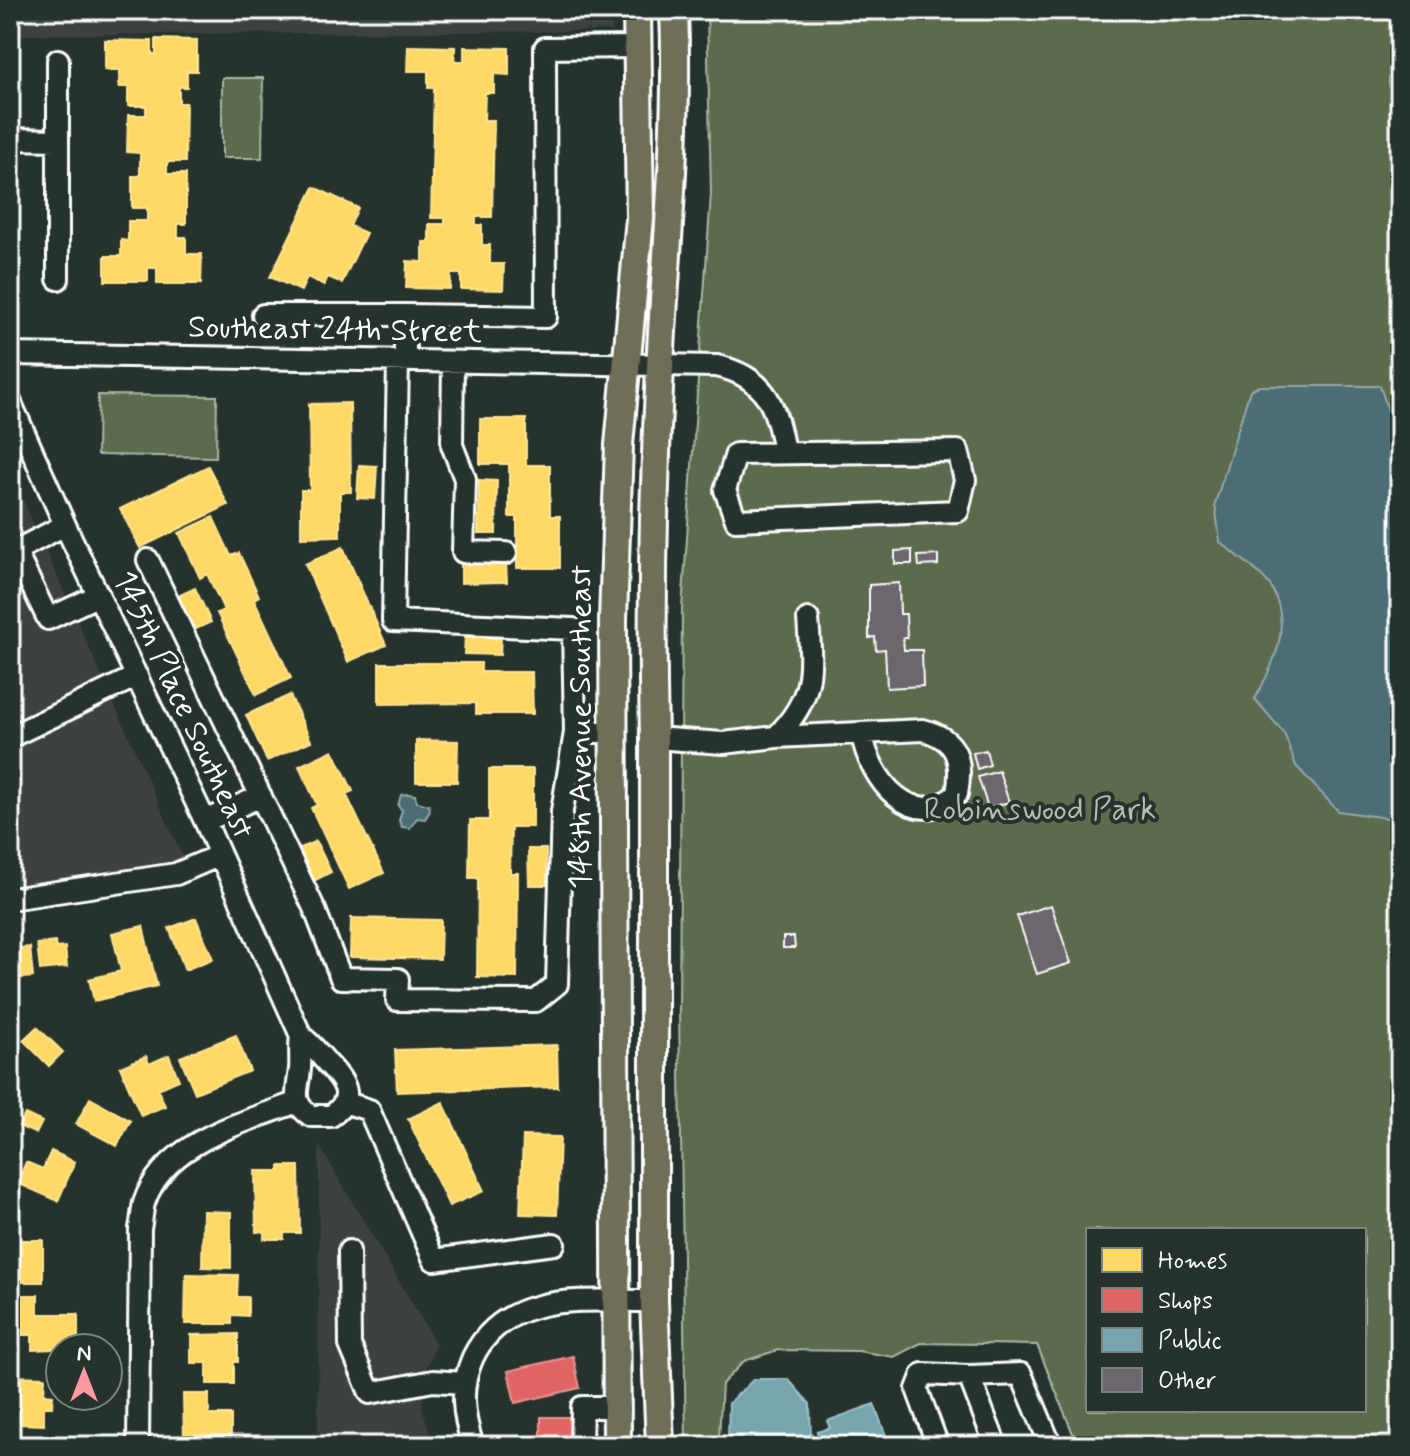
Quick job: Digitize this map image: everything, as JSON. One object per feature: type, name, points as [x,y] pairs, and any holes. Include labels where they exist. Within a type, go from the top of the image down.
[{"type":"main road","name":"148th Avenue Southeast","points":[[617,1446],[613,620],[619,445],[640,218],[637,10]]},
{"type":"main road","points":[[660,1446],[654,1301],[653,560],[660,365],[673,168],[674,10]]},
{"type":"street","points":[[263,315],[546,317],[545,48],[638,47]]},
{"type":"street","points":[[58,60],[58,279]]},
{"type":"street","points":[[10,139],[58,140]]},
{"type":"street","points":[[148,560],[315,910],[341,978],[398,979],[397,1000],[536,1001],[557,984],[562,811],[575,732],[573,629],[393,621],[405,315]]},
{"type":"street","name":"Southeast 24th Street","points":[[10,354],[717,366],[740,371],[758,384],[779,421],[784,453]]},
{"type":"street","points":[[453,362],[452,445],[465,479],[463,552],[506,553]]},
{"type":"street","name":"145th Place Southeast","points":[[10,401],[301,1036]]},
{"type":"street","points":[[958,451],[965,480],[958,511],[736,520],[725,490],[736,454],[784,453],[958,451]]},
{"type":"street","points":[[65,525],[15,551],[48,619],[99,595]]},
{"type":"street","points":[[776,737],[789,724],[810,685],[808,619]]},
{"type":"street","points":[[10,737],[137,676]]},
{"type":"street","points":[[654,738],[723,743],[776,737],[923,730],[940,737],[953,748],[959,761],[957,794],[932,807],[914,806],[899,799],[874,768],[862,734]]},
{"type":"street","points":[[575,732],[614,732]]},
{"type":"street","points":[[205,821],[261,796]]},
{"type":"street","points":[[10,899],[176,874],[220,855]]},
{"type":"street","points":[[301,1036],[313,1045],[344,1082],[344,1102],[333,1115],[321,1118],[311,1116],[297,1102],[295,1092],[300,1070],[301,1036]]},
{"type":"street","points":[[138,1446],[140,1228],[148,1195],[173,1162],[207,1137],[297,1102]]},
{"type":"street","points":[[344,1102],[369,1110],[434,1260],[554,1244]]},
{"type":"street","points":[[349,1251],[350,1345],[370,1393],[433,1381],[465,1383]]},
{"type":"street","points":[[473,1446],[462,1401],[470,1365],[488,1333],[510,1316],[541,1305],[654,1301]]},
{"type":"street","points":[[938,1446],[917,1389],[923,1374],[1021,1374],[1051,1446]]},
{"type":"street","points":[[969,1376],[996,1446]]},
{"type":"street","points":[[581,1446],[582,1407],[616,1407]]},
{"type":"shaded area","points":[[10,10],[612,10],[612,31],[10,35]]},
{"type":"shaded area","points":[[10,471],[188,869],[10,899]]},
{"type":"shaded area","points":[[319,1145],[436,1344],[426,1369],[422,1408],[434,1446],[318,1446]]},
{"type":"green space","name":"Robinswood Park","points":[[707,10],[1400,10],[1400,1446],[1078,1446],[1037,1345],[921,1343],[894,1357],[858,1351],[778,1350],[744,1361],[722,1384],[719,1438],[707,1446],[686,1446],[679,1012],[682,609],[711,194]]},
{"type":"green space","points":[[222,78],[263,78],[262,158],[222,158]]},
{"type":"green space","points":[[98,395],[217,396],[216,457],[97,455]]},
{"type":"water","points":[[1259,386],[1380,386],[1395,432],[1395,480],[1400,495],[1400,808],[1387,818],[1338,811],[1296,766],[1284,733],[1255,699],[1274,659],[1281,631],[1280,616],[1267,581],[1220,542],[1215,504],[1250,390]]},
{"type":"water","points":[[401,795],[415,795],[417,802],[429,805],[430,811],[425,819],[417,818],[410,828],[402,827],[399,821],[402,810],[398,806]]},
{"type":"building: Homes","points":[[156,39],[197,40],[197,71],[187,71],[187,87],[179,87],[179,103],[186,103],[185,162],[167,162],[167,174],[186,174],[186,224],[178,224],[178,237],[186,237],[186,254],[202,254],[201,284],[157,284],[157,268],[148,268],[148,281],[105,281],[105,256],[121,256],[121,240],[128,241],[128,221],[147,221],[147,208],[132,208],[132,176],[140,176],[140,153],[127,152],[128,115],[146,115],[146,106],[128,106],[128,87],[119,87],[120,70],[105,70],[105,40],[152,41],[152,54],[156,54]]},
{"type":"building: Homes","points":[[408,46],[455,47],[455,61],[464,61],[464,47],[509,48],[509,75],[494,74],[494,93],[485,93],[484,120],[494,120],[492,217],[476,217],[476,225],[482,225],[482,245],[490,245],[490,264],[504,264],[503,290],[461,289],[461,274],[451,274],[450,289],[406,288],[407,261],[423,262],[423,242],[429,242],[429,224],[445,224],[445,218],[431,218],[434,88],[428,88],[428,71],[407,71]]},
{"type":"building: Homes","points":[[314,187],[358,208],[350,226],[366,233],[342,283],[328,277],[324,285],[307,277],[301,291],[270,277]]},
{"type":"building: Homes","points":[[350,403],[351,492],[340,492],[340,536],[301,537],[301,490],[310,490],[309,404]]},
{"type":"building: Homes","points":[[480,419],[526,419],[526,465],[550,465],[550,516],[560,516],[560,568],[517,568],[517,517],[509,517],[509,464],[480,464]]},
{"type":"building: Homes","points":[[359,465],[377,466],[375,499],[357,498]]},
{"type":"building: Homes","points":[[208,466],[228,505],[140,548],[120,509]]},
{"type":"building: Homes","points":[[479,480],[497,481],[496,534],[478,534]]},
{"type":"building: Homes","points":[[213,517],[231,556],[239,553],[259,596],[254,599],[291,678],[256,695],[217,613],[224,610],[207,574],[200,578],[179,533]]},
{"type":"building: Homes","points":[[343,547],[386,645],[348,662],[305,564]]},
{"type":"building: Homes","points":[[506,563],[507,582],[461,583],[461,564]]},
{"type":"building: Homes","points":[[195,588],[211,622],[194,630],[178,596]]},
{"type":"building: Homes","points":[[465,636],[501,636],[500,655],[464,654]]},
{"type":"building: Homes","points":[[379,663],[481,663],[481,672],[532,672],[533,714],[476,714],[476,703],[379,704]]},
{"type":"building: Homes","points":[[290,695],[311,741],[267,761],[246,715]]},
{"type":"building: Homes","points":[[416,740],[458,741],[457,782],[416,782]]},
{"type":"building: Homes","points":[[333,750],[353,791],[346,794],[384,873],[349,889],[311,808],[317,805],[299,766]]},
{"type":"building: Homes","points":[[489,769],[533,769],[533,827],[511,827],[510,873],[518,873],[517,978],[477,977],[478,878],[469,878],[470,820],[489,820]]},
{"type":"building: Homes","points":[[316,841],[331,872],[314,881],[298,849]]},
{"type":"building: Homes","points":[[528,849],[546,849],[547,885],[529,885]]},
{"type":"building: Homes","points":[[196,918],[213,959],[185,970],[169,928]]},
{"type":"building: Homes","points":[[351,918],[441,920],[440,959],[350,957]]},
{"type":"building: Homes","points":[[143,926],[157,986],[94,1001],[89,979],[121,971],[112,933]]},
{"type":"building: Homes","points":[[55,942],[56,948],[65,947],[67,967],[40,970],[37,944]]},
{"type":"building: Homes","points":[[30,947],[33,977],[10,979],[10,949]]},
{"type":"building: Homes","points":[[37,1027],[63,1052],[49,1066],[23,1040]]},
{"type":"building: Homes","points":[[236,1035],[250,1071],[195,1093],[180,1057]]},
{"type":"building: Homes","points":[[557,1045],[558,1087],[397,1092],[395,1050]]},
{"type":"building: Homes","points":[[169,1055],[179,1080],[158,1089],[165,1106],[141,1116],[120,1067],[146,1056],[149,1064]]},
{"type":"building: Homes","points":[[90,1098],[131,1121],[117,1146],[76,1124]]},
{"type":"building: Homes","points":[[443,1102],[484,1191],[449,1206],[408,1119]]},
{"type":"building: Homes","points":[[25,1114],[42,1122],[36,1134],[19,1126]]},
{"type":"building: Homes","points":[[523,1136],[560,1137],[557,1215],[520,1214]]},
{"type":"building: Homes","points":[[51,1151],[75,1162],[58,1201],[17,1183],[26,1162],[43,1169]]},
{"type":"building: Homes","points":[[280,1166],[299,1166],[300,1233],[284,1233],[284,1239],[264,1239],[264,1231],[256,1232],[255,1171],[280,1171]]},
{"type":"building: Homes","points":[[203,1211],[231,1212],[231,1268],[202,1267]]},
{"type":"building: Homes","points":[[13,1240],[43,1240],[43,1282],[13,1282]]},
{"type":"building: Homes","points":[[186,1274],[238,1275],[237,1297],[248,1297],[248,1316],[232,1315],[232,1324],[185,1324]]},
{"type":"building: Homes","points":[[10,1295],[38,1295],[38,1314],[78,1314],[78,1332],[44,1332],[44,1349],[32,1350],[32,1335],[10,1335]]},
{"type":"building: Homes","points":[[238,1334],[234,1384],[207,1384],[207,1363],[191,1363],[191,1335]]},
{"type":"building: Homes","points":[[10,1376],[44,1377],[44,1425],[18,1424],[19,1413],[10,1413]]},
{"type":"building: Homes","points":[[183,1394],[209,1394],[209,1415],[231,1415],[231,1440],[184,1441]]},
{"type":"building: Shops","points":[[573,1356],[580,1388],[515,1403],[508,1371]]},
{"type":"building: Shops","points":[[541,1417],[571,1417],[571,1446],[541,1446]]},
{"type":"building: Shops","points":[[329,1443],[410,1443],[411,1446],[329,1446]]},
{"type":"building: Public","points":[[754,1379],[788,1379],[810,1404],[811,1440],[819,1437],[817,1432],[830,1428],[827,1421],[874,1404],[890,1446],[738,1446],[728,1437],[729,1403]]},
{"type":"building: Other","points":[[912,550],[912,564],[895,564],[895,551]]},
{"type":"building: Other","points":[[938,555],[938,565],[919,566],[918,556]]},
{"type":"building: Other","points":[[899,583],[900,614],[906,614],[904,650],[922,650],[923,686],[887,688],[885,649],[876,650],[875,637],[869,638],[869,585]]},
{"type":"building: Other","points":[[986,750],[990,765],[977,769],[973,753]]},
{"type":"building: Other","points":[[999,771],[1009,802],[988,808],[978,777]]},
{"type":"building: Other","points":[[1051,905],[1071,963],[1037,974],[1017,916]]},
{"type":"building: Other","points":[[783,937],[794,937],[795,948],[783,948]]}]
